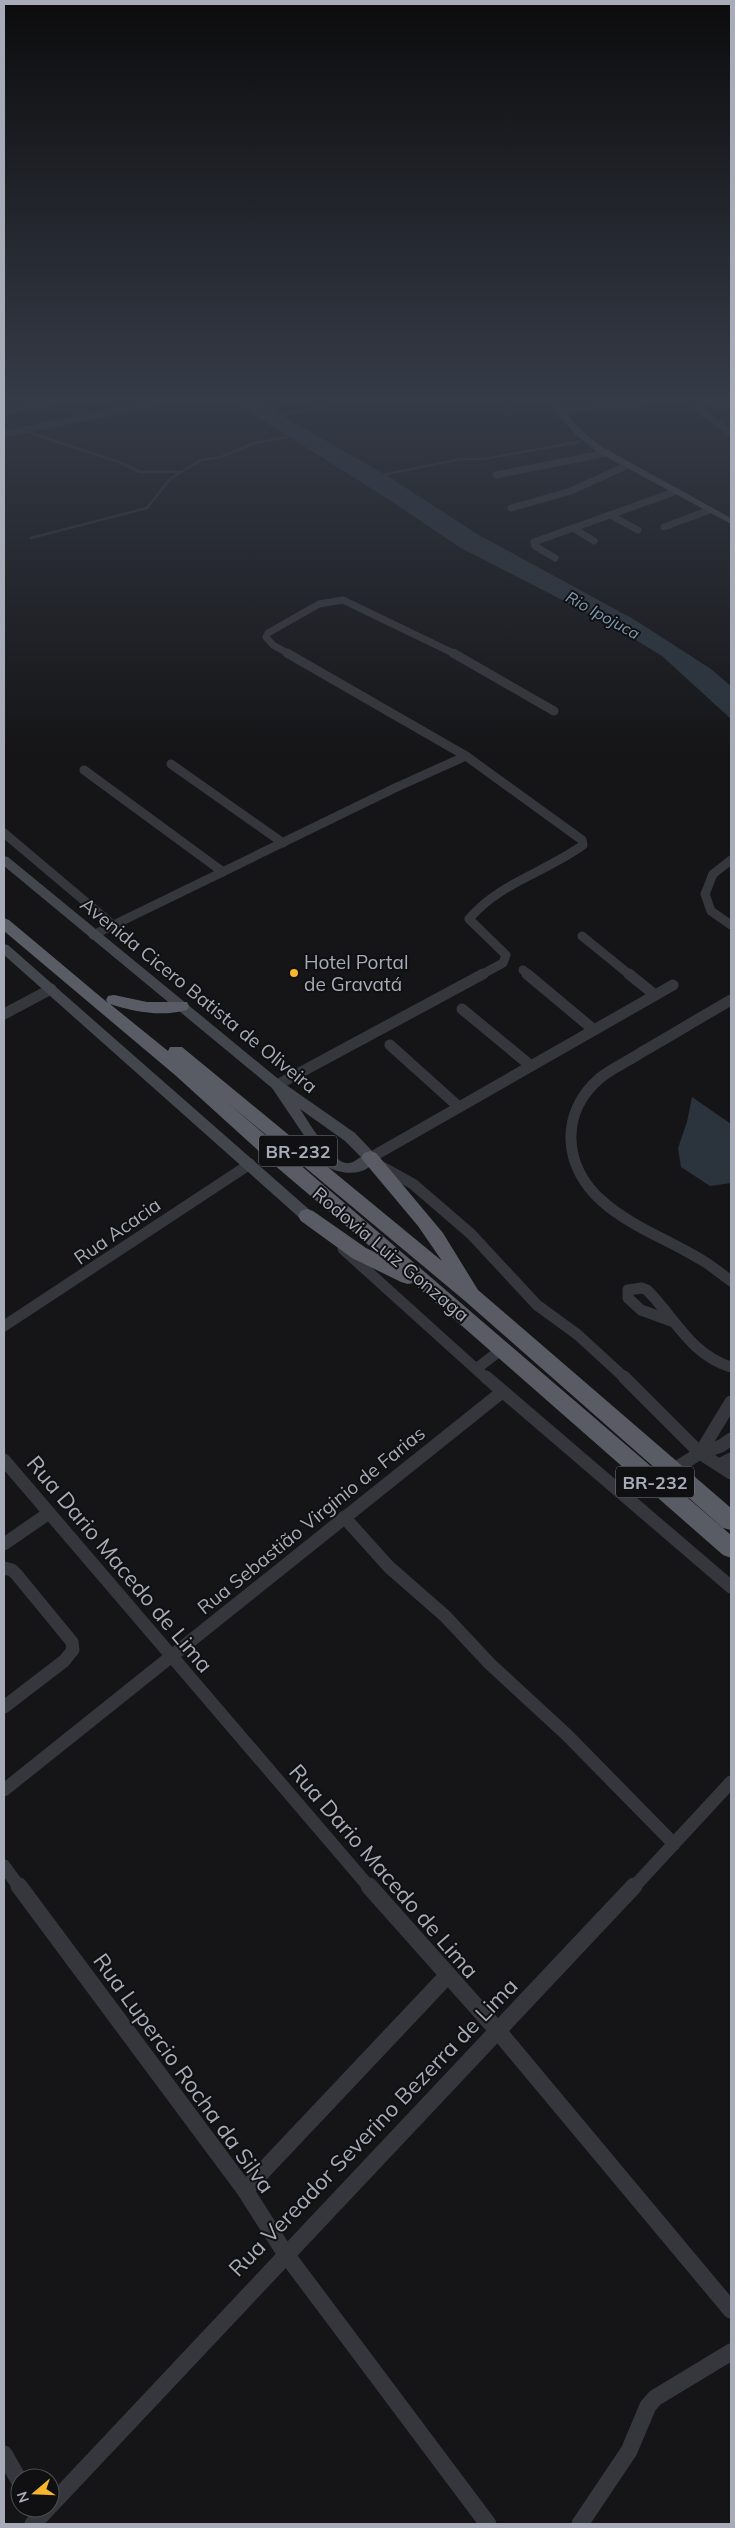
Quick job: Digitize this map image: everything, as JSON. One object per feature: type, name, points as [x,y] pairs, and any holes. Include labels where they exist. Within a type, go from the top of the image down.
[{"type":"highway","name":"Rodovia Luiz Gonzaga","points":[[4,908],[472,1296],[731,1521]]},
{"type":"highway","name":"Rodovia Luiz Gonzaga","points":[[4,923],[67,978],[180,1071],[279,1160],[428,1285],[731,1548]]},
{"type":"highway","points":[[114,1000],[130,1006],[148,1009],[181,1006]]},
{"type":"highway","points":[[373,1161],[421,1216],[457,1267],[472,1296]]},
{"type":"highway","points":[[307,1216],[359,1253],[399,1274],[428,1285]]},
{"type":"main road","name":"Avenida Cicero Batista de Oliveira","points":[[4,860],[277,1085],[350,1137],[373,1161]]},
{"type":"main road","points":[[4,948],[307,1216]]},
{"type":"main road","points":[[277,1085],[329,1161],[340,1169],[352,1168],[373,1161]]},
{"type":"street","points":[[555,558],[535,546],[534,542],[604,517]]},
{"type":"street","points":[[614,517],[638,530]]},
{"type":"street","points":[[664,527],[691,517]]},
{"type":"street","points":[[573,528],[594,541]]},
{"type":"street","points":[[277,1085],[503,963],[506,955],[470,922],[472,914],[499,893],[583,845],[582,840],[575,834],[466,756],[273,646],[266,637],[268,633],[319,604],[343,600],[469,661],[554,711]]},
{"type":"street","points":[[93,935],[397,787],[466,756]]},
{"type":"street","points":[[171,764],[283,844]]},
{"type":"street","points":[[84,770],[223,872]]},
{"type":"street","points":[[4,833],[113,925]]},
{"type":"street","points":[[731,860],[723,863],[711,877],[706,887],[705,897],[708,908],[718,918],[731,925]]},
{"type":"street","points":[[582,936],[655,995]]},
{"type":"street","points":[[523,970],[594,1030]]},
{"type":"street","points":[[673,985],[459,1108],[373,1161],[413,1184],[471,1234],[537,1306],[578,1335],[613,1366],[700,1453],[731,1474]]},
{"type":"street","points":[[4,1014],[51,989]]},
{"type":"street","points":[[731,1000],[601,1077],[588,1089],[576,1110],[572,1126],[571,1151],[578,1174],[598,1198],[636,1225],[700,1260],[731,1281]]},
{"type":"street","points":[[462,1008],[531,1066]]},
{"type":"street","points":[[390,1044],[459,1108]]},
{"type":"street","name":"Rua Acacia","points":[[4,1326],[102,1264],[165,1219],[250,1164]]},
{"type":"street","points":[[307,1216],[502,1392],[731,1587]]},
{"type":"street","points":[[674,1322],[714,1362],[731,1367]]},
{"type":"street","points":[[476,1369],[502,1349]]},
{"type":"street","name":"Rua Sebastião Virginio de Farias","points":[[4,1790],[344,1516],[502,1392]]},
{"type":"street","points":[[700,1453],[730,1409]]},
{"type":"street","points":[[672,1471],[700,1453],[721,1446],[731,1439]]},
{"type":"street","points":[[720,1465],[731,1459]]},
{"type":"street","name":"Rua Dario Macedo de Lima","points":[[4,1460],[295,1802],[498,2032],[731,2310]]},
{"type":"street","points":[[619,1490],[642,1471]]},
{"type":"street","points":[[4,1544],[49,1513]]},
{"type":"street","points":[[344,1516],[389,1567],[445,1616],[490,1664],[567,1735],[674,1844]]},
{"type":"street","points":[[4,1568],[12,1570],[17,1575],[72,1642],[73,1650],[64,1661],[4,1707]]},
{"type":"street","name":"Rua Vereador Severino Bezerra de Lima","points":[[60,2496],[285,2253],[498,2032],[731,1782]]},
{"type":"street","name":"Rua Lupercio Rocha da Silva","points":[[4,1866],[244,2190],[285,2253],[488,2524]]},
{"type":"street","points":[[244,2190],[447,1976]]},
{"type":"street","points":[[580,2524],[629,2451],[648,2406],[655,2398],[731,2352]]},
{"type":"street","points":[[4,2454],[12,2468]]},
{"type":"water","name":"Rio Ipojuca","points":[[415,517],[451,517],[477,534],[635,620],[711,669],[731,686],[731,719],[662,656],[613,626],[459,547]]},
{"type":"water","points":[[692,1097],[731,1124],[731,1183],[710,1186],[681,1167],[678,1148],[687,1122]]},
{"type":"waterway","points":[[31,538],[112,517]]},
{"type":"place","name":"Hotel Portal de Gravatá","points":[[294,973]]}]
